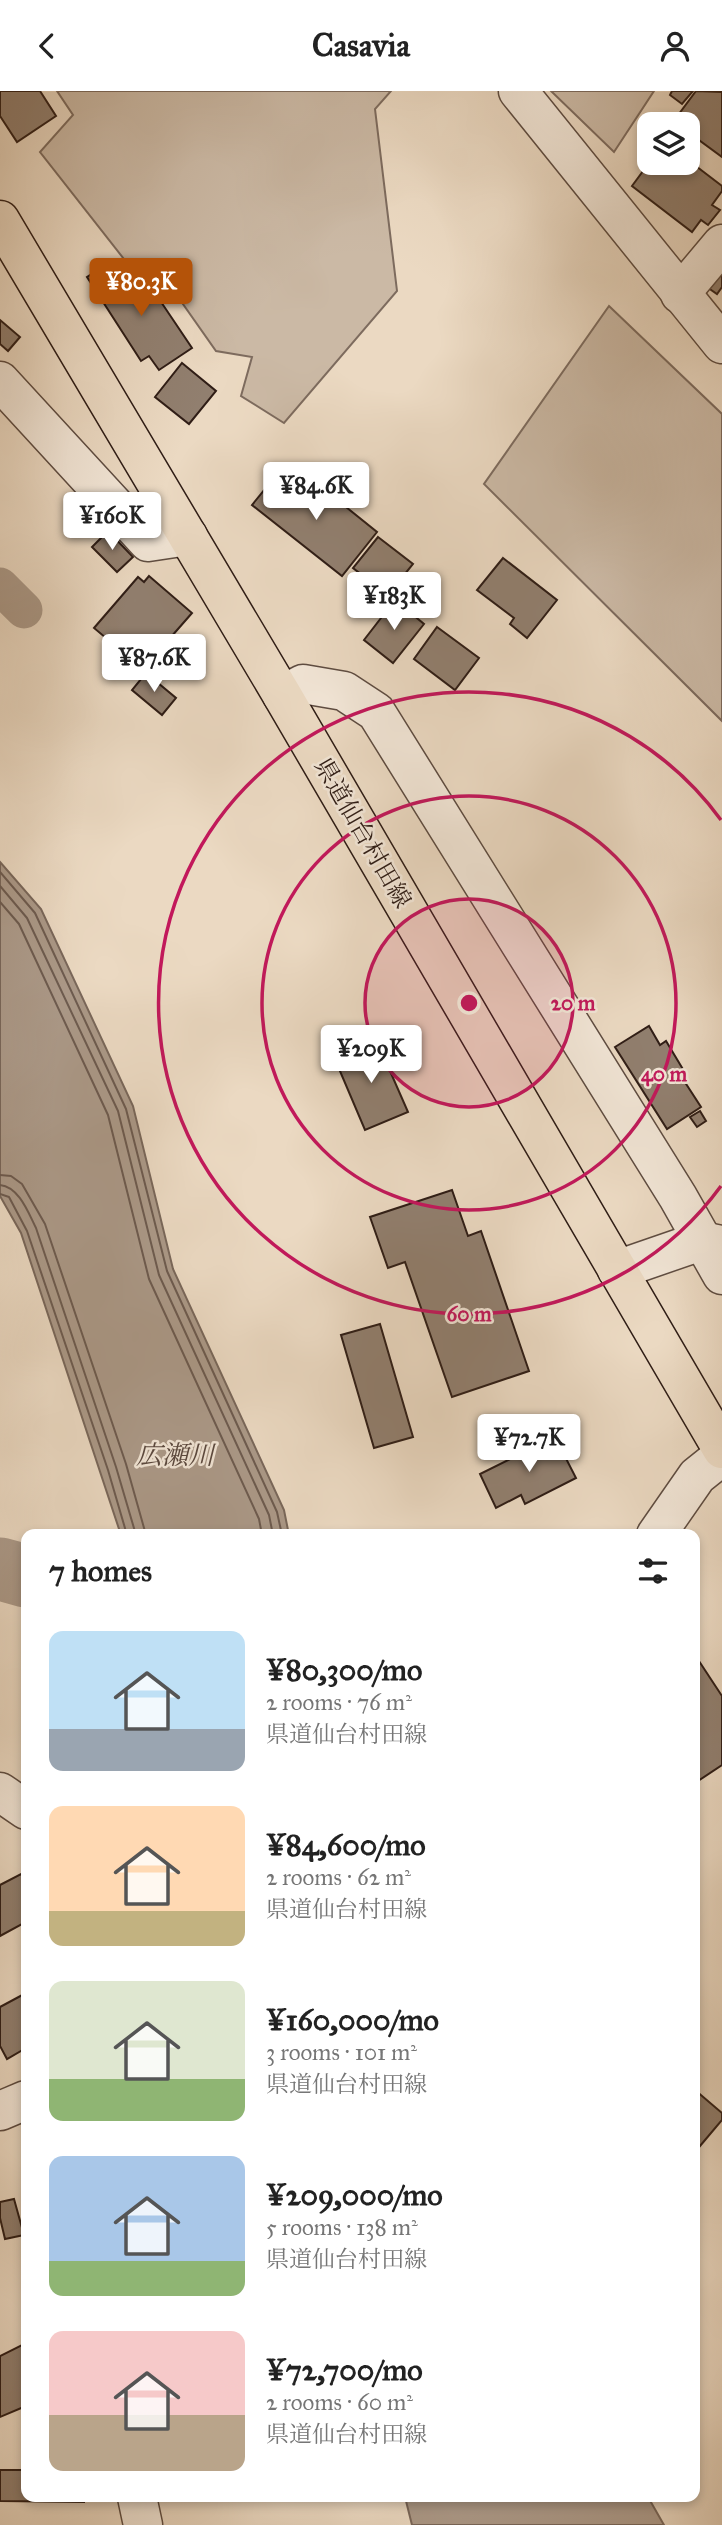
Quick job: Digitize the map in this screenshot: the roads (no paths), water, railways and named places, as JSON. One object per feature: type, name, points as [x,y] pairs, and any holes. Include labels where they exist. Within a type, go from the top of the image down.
[{"type":"main road","name":"県道仙台村田線","points":[[0,220],[282,695],[722,1449]]},
{"type":"street","points":[[517,91],[722,344]]},
{"type":"street","points":[[680,294],[722,244]]},
{"type":"street","points":[[0,381],[148,542],[188,536]]},
{"type":"street","points":[[282,695],[303,684],[344,691],[376,712],[678,1197],[712,1243],[722,1275]]},
{"type":"street","points":[[617,1270],[712,1243]]},
{"type":"street","points":[[660,1529],[697,1476],[722,1456]]},
{"type":"street","points":[[0,1792],[21,1807]]},
{"type":"street","points":[[138,2502],[143,2525]]},
{"type":"water","name":"広瀬川","points":[[0,862],[41,909],[133,1106],[173,1269],[284,1510],[288,1529],[119,1529],[21,1233],[0,1196]]},
{"type":"water","points":[[406,2502],[651,2502],[664,2525],[412,2525]]},
{"type":"waterway","points":[[0,586],[24,610]]},
{"type":"waterway","points":[[0,1569],[21,1575]]}]
